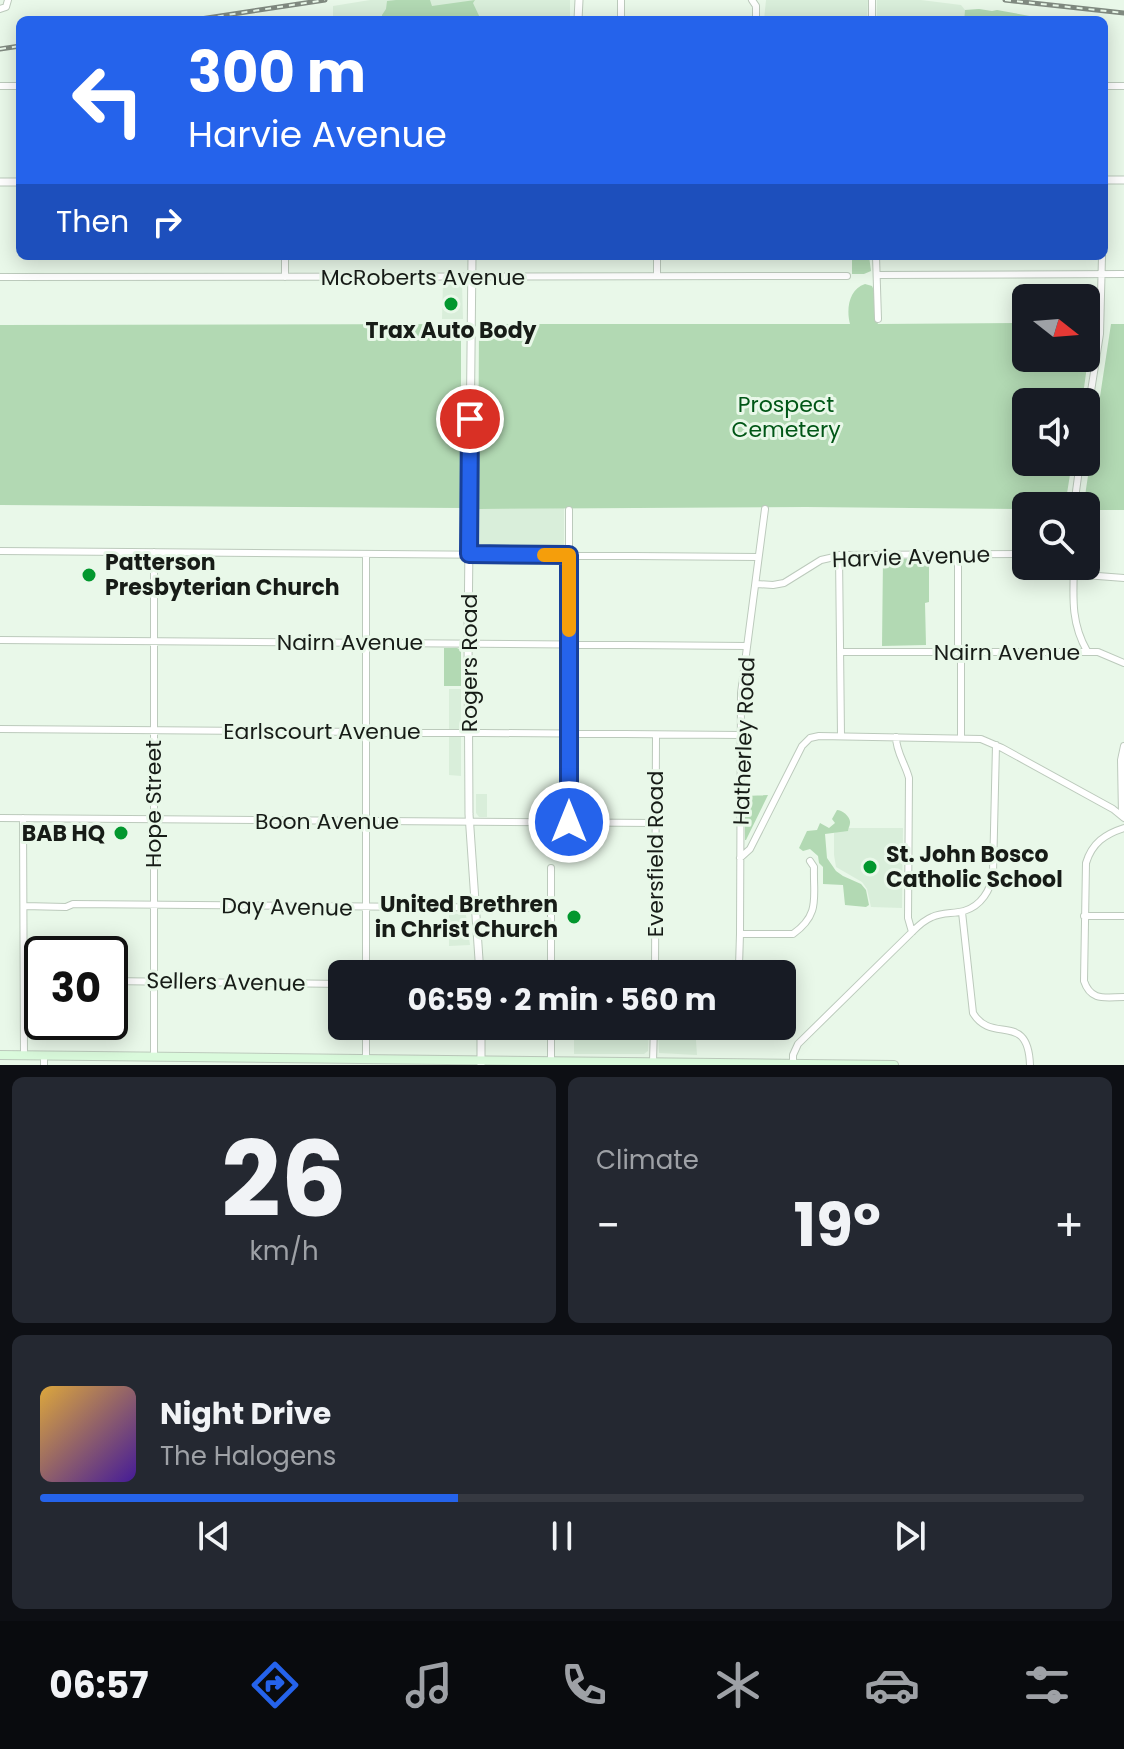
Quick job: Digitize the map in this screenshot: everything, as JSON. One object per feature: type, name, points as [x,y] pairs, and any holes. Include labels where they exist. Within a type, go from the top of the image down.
[{"type":"main road","points":[[0,1055],[24,1055],[44,1060],[154,1056],[262,1062],[366,1060],[894,1065]]},
{"type":"street","points":[[2,9],[8,0]]},
{"type":"street","points":[[285,260],[285,277]]},
{"type":"street","name":"Rogers Road","points":[[472,260],[469,822],[479,960]]},
{"type":"street","points":[[657,260],[657,276]]},
{"type":"street","points":[[876,260],[878,319]]},
{"type":"street","points":[[1092,388],[1100,334],[1102,260]]},
{"type":"street","points":[[877,275],[1124,274]]},
{"type":"street","name":"McRoberts Avenue","points":[[0,277],[847,276]]},
{"type":"street","name":"Hatherley Road","points":[[739,960],[741,693],[765,509]]},
{"type":"street","points":[[569,510],[569,822]]},
{"type":"street","points":[[0,551],[758,557]]},
{"type":"street","name":"Hope Street","points":[[154,552],[154,1056]]},
{"type":"street","points":[[366,554],[366,960]]},
{"type":"street","points":[[958,554],[961,738]]},
{"type":"street","name":"Harvie Avenue","points":[[756,584],[784,583],[821,560],[839,555],[1012,554]]},
{"type":"street","points":[[839,555],[841,736]]},
{"type":"street","points":[[1100,574],[1124,578]]},
{"type":"street","points":[[1074,580],[1075,624],[1087,651]]},
{"type":"street","name":"Nairn Avenue","points":[[0,640],[747,646]]},
{"type":"street","name":"Nairn Avenue","points":[[840,652],[1087,651],[1105,654],[1124,663]]},
{"type":"street","name":"Earlscourt Avenue","points":[[0,729],[741,735]]},
{"type":"street","name":"Eversfield Road","points":[[655,960],[656,735]]},
{"type":"street","points":[[740,858],[750,849],[806,741],[814,737],[981,739],[1123,817]]},
{"type":"street","points":[[896,737],[897,751],[905,765],[909,782],[908,918],[912,932]]},
{"type":"street","points":[[793,1064],[798,1044],[912,932],[932,917],[972,908],[988,892],[992,880],[996,745]]},
{"type":"street","points":[[1123,817],[1121,760],[1124,746]]},
{"type":"street","name":"Boon Avenue","points":[[0,818],[655,823]]},
{"type":"street","points":[[23,818],[24,936]]},
{"type":"street","points":[[1124,828],[1106,835],[1090,851],[1085,872],[1084,916],[1085,987],[1096,996],[1124,997]]},
{"type":"street","points":[[740,934],[793,934],[807,922],[813,911],[814,870],[810,861]]},
{"type":"street","points":[[551,868],[551,960]]},
{"type":"street","name":"Day Avenue","points":[[24,906],[551,908]]},
{"type":"street","points":[[962,912],[973,1013],[983,1026],[1008,1029],[1021,1036],[1028,1049],[1030,1065]]},
{"type":"street","points":[[1084,916],[1124,916]]},
{"type":"street","name":"Sellers Avenue","points":[[128,981],[328,984]]},
{"type":"street","points":[[24,1040],[24,1055]]},
{"type":"street","points":[[366,1040],[366,1060]]},
{"type":"street","points":[[481,1040],[481,1063]]},
{"type":"street","points":[[551,1040],[551,1061]]},
{"type":"street","points":[[653,1062],[654,1040]]},
{"type":"shaded area","points":[[370,0],[570,0],[570,16],[333,16],[333,6]]},
{"type":"shaded area","points":[[766,0],[868,0],[867,16],[764,16]]},
{"type":"shaded area","points":[[877,0],[921,0],[961,5],[965,10],[964,16],[877,16]]},
{"type":"shaded area","points":[[443,281],[462,283],[463,319],[442,319]]},
{"type":"shaded area","points":[[564,508],[564,545],[561,550],[505,550],[504,547],[478,545],[478,509]]},
{"type":"shaded area","points":[[449,689],[461,689],[461,776],[449,775]]},
{"type":"shaded area","points":[[476,794],[487,794],[487,817],[479,817],[476,813]]},
{"type":"shaded area","name":"St. John Bosco Catholic School","points":[[844,828],[903,828],[902,908],[871,907],[862,882],[836,867],[834,833]]},
{"type":"shaded area","points":[[449,913],[466,915],[470,945],[449,946]]},
{"type":"shaded area","points":[[574,1040],[648,1040],[648,1051],[644,1054],[574,1054]]},
{"type":"shaded area","points":[[659,1040],[696,1040],[697,1055],[659,1053]]},
{"type":"green space","points":[[430,0],[432,6],[475,0],[473,3],[479,16],[382,16],[387,1]]},
{"type":"green space","points":[[965,10],[997,10],[1030,16],[964,16]]},
{"type":"green space","points":[[852,260],[870,260],[871,271],[852,274]]},
{"type":"green space","name":"Prospect Cemetery","points":[[865,284],[872,286],[878,324],[1012,323],[1012,372],[1086,372],[1084,388],[1012,388],[1012,476],[1070,476],[1067,492],[1012,492],[1012,509],[478,509],[479,324],[850,324],[850,300]]},
{"type":"green space","points":[[461,324],[461,508],[0,505],[0,325]]},
{"type":"green space","points":[[1111,324],[1124,324],[1124,510],[1100,510],[1100,492],[1086,492],[1088,476],[1100,476],[1100,397]]},
{"type":"green space","points":[[883,559],[929,559],[929,602],[925,603],[926,645],[882,646]]},
{"type":"green space","points":[[444,648],[461,650],[461,686],[444,686]]},
{"type":"green space","points":[[768,795],[746,840],[745,840],[745,796]]},
{"type":"green space","points":[[837,810],[848,816],[850,824],[848,831],[825,834],[827,858],[836,871],[866,890],[869,905],[866,907],[845,905],[843,885],[823,884],[823,867],[818,856],[810,849],[803,851],[799,848],[807,831],[817,830],[820,823],[829,828],[835,823],[832,819]]},
{"type":"railway","points":[[220,16],[325,0]]},
{"type":"railway","points":[[1005,0],[1124,13]]},
{"type":"railway","points":[[0,49],[16,47]]},
{"type":"slow traffic","points":[[544,555],[569,555],[569,630]]},
{"type":"place","name":"Trax Auto Body","points":[[451,304]]},
{"type":"place","name":"Patterson Presbyterian Church","points":[[89,575]]},
{"type":"place","name":"BAB HQ","points":[[121,833]]},
{"type":"place","name":"St. John Bosco Catholic School","points":[[870,867]]},
{"type":"place","name":"United Brethren in Christ Church","points":[[574,917]]},
{"type":"route","points":[[470,419],[469,554],[569,555],[569,822]]}]
